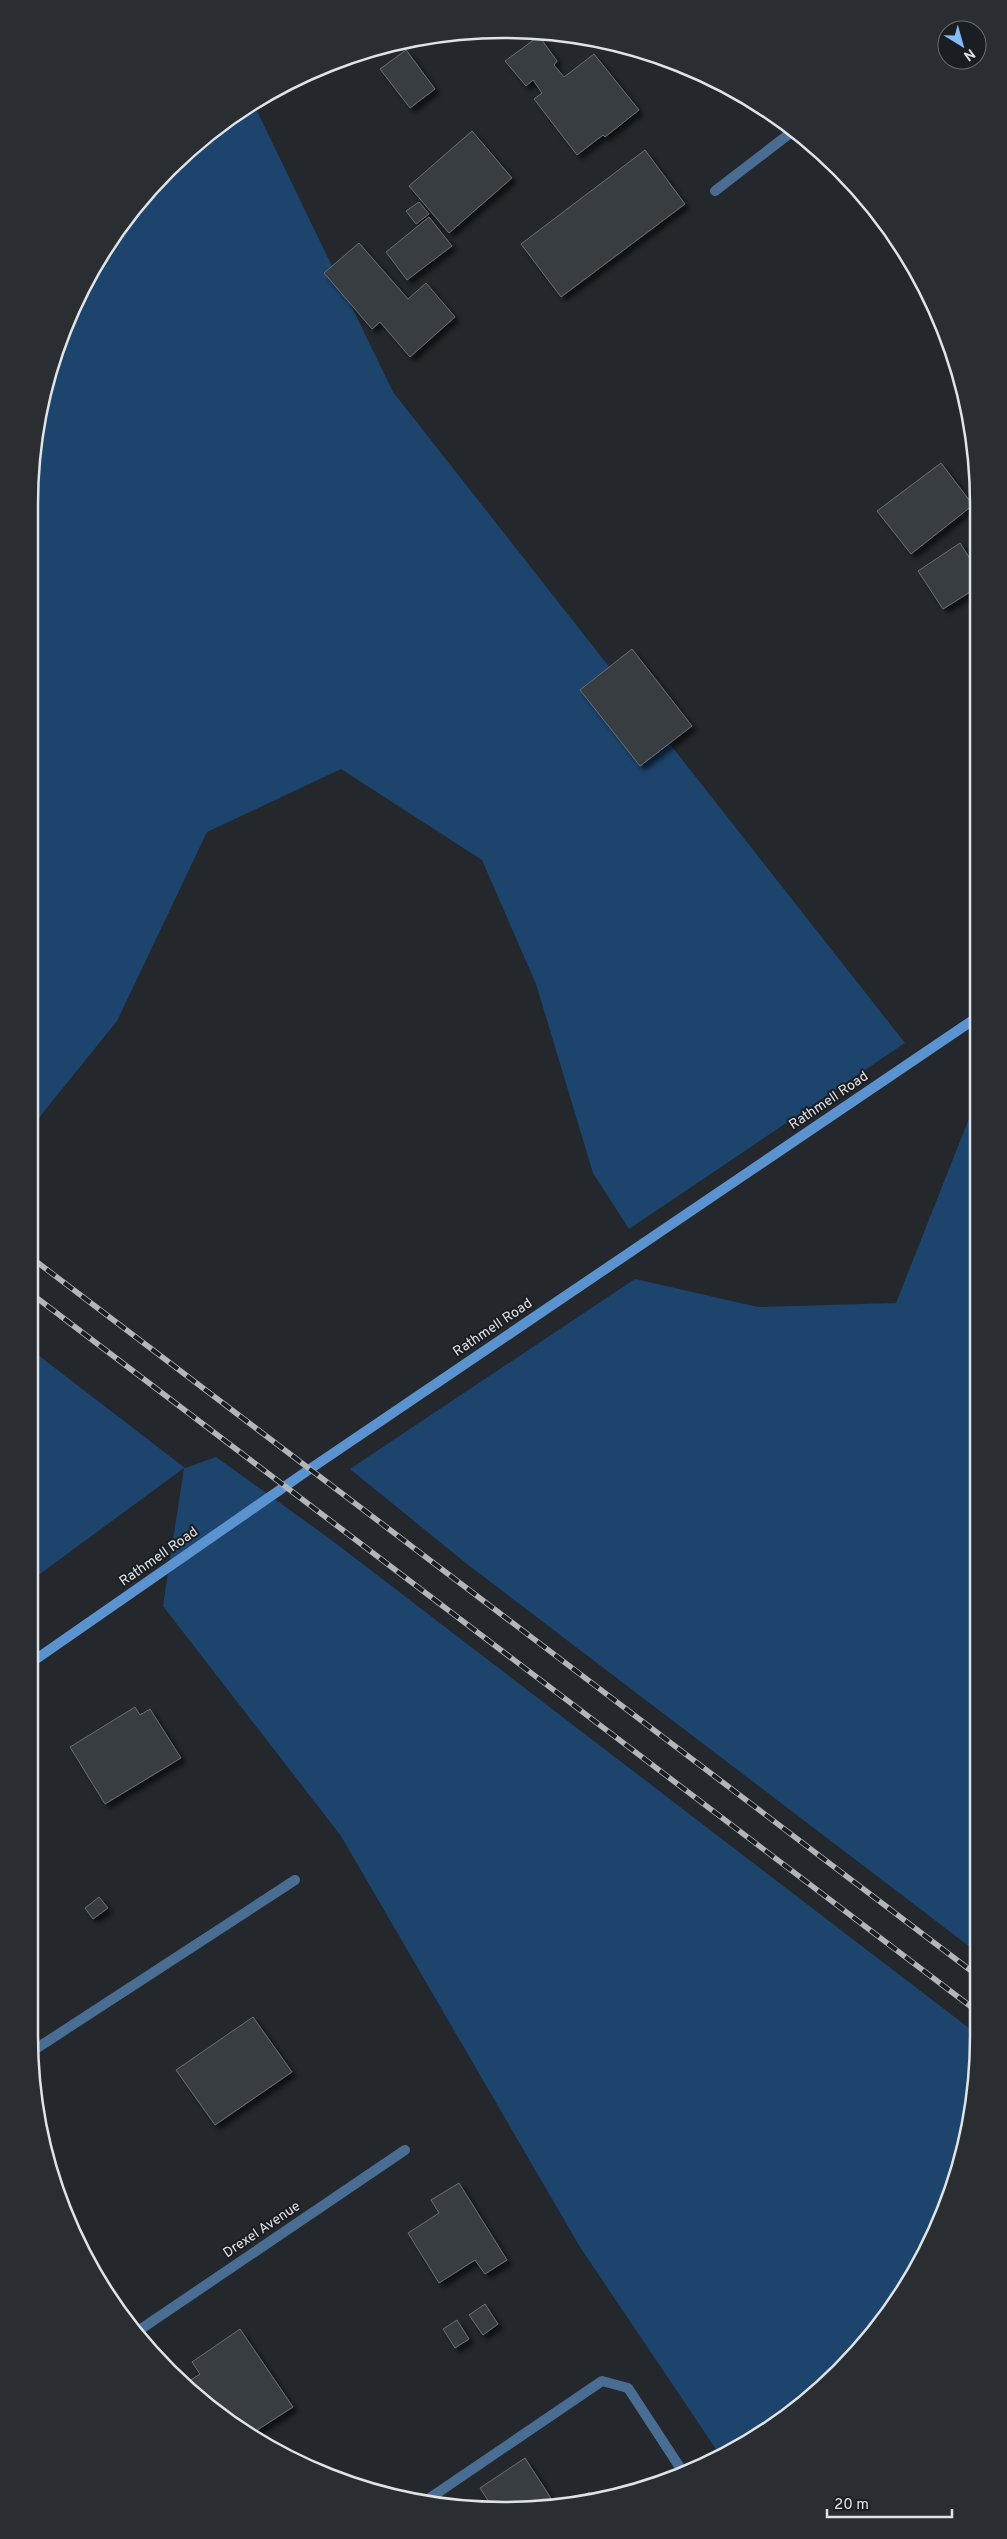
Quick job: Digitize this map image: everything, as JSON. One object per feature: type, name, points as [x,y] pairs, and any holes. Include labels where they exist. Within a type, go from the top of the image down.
[{"type":"street","points":[[715,191],[788,135]]},
{"type":"street","name":"Rathmell Road","points":[[38,1658],[307,1471],[970,1022]]},
{"type":"street","points":[[38,2047],[295,1880]]},
{"type":"street","name":"Drexel Avenue","points":[[141,2328],[405,2150]]},
{"type":"street","points":[[432,2496],[602,2381],[628,2388],[680,2467]]},
{"type":"shaded area","points":[[256,109],[393,392],[905,1043],[629,1229],[593,1173],[536,984],[482,860],[341,769],[207,832],[117,1021],[38,1119],[38,473],[41,443],[53,383],[62,354],[86,297],[116,245],[153,196],[174,174],[220,134]]},
{"type":"shaded area","points":[[970,1116],[970,1947],[467,1564],[350,1469],[635,1279],[758,1307],[896,1303]]},
{"type":"shaded area","points":[[38,1355],[185,1468],[216,1457],[330,1539],[970,2029],[966,2096],[954,2156],[934,2214],[907,2268],[873,2319],[833,2365],[787,2405],[736,2439],[716,2450],[580,2247],[341,1836],[163,1606],[184,1468],[38,1575]]},
{"type":"building","points":[[536,38],[541,39],[557,61],[554,65],[564,77],[594,54],[639,110],[605,137],[603,135],[577,155],[534,99],[542,93],[533,80],[526,86],[505,61]]},
{"type":"building","points":[[406,50],[435,89],[410,108],[380,69]]},
{"type":"building","points":[[472,131],[512,178],[449,233],[409,186]]},
{"type":"building","points":[[645,150],[685,204],[561,297],[521,244]]},
{"type":"building","points":[[419,202],[429,214],[416,224],[406,211]]},
{"type":"building","points":[[429,217],[452,246],[407,280],[386,252]]},
{"type":"building","points":[[359,243],[408,299],[426,283],[455,317],[410,357],[380,322],[372,329],[324,273]]},
{"type":"building","points":[[941,463],[970,501],[970,507],[911,554],[877,511]]},
{"type":"building","points":[[960,543],[970,559],[970,592],[943,609],[918,571]]},
{"type":"building","points":[[632,649],[692,726],[640,766],[580,690]]},
{"type":"building","points":[[135,1707],[140,1715],[150,1709],[181,1758],[105,1804],[70,1747]]},
{"type":"building","points":[[99,1897],[108,1908],[93,1919],[85,1908]]},
{"type":"building","points":[[253,2017],[292,2072],[215,2125],[176,2070]]},
{"type":"building","points":[[459,2183],[507,2260],[485,2274],[475,2260],[439,2283],[408,2233],[439,2213],[431,2200]]},
{"type":"building","points":[[485,2304],[498,2324],[483,2335],[469,2315]]},
{"type":"building","points":[[457,2320],[469,2339],[455,2348],[443,2329]]},
{"type":"building","points":[[240,2329],[293,2407],[257,2430],[220,2405],[190,2381],[200,2374],[192,2362]]},
{"type":"building","points":[[525,2458],[552,2499],[489,2502],[480,2488]]},
{"type":"railway","points":[[38,1263],[970,1970]]},
{"type":"railway","points":[[38,1299],[970,2006]]}]
